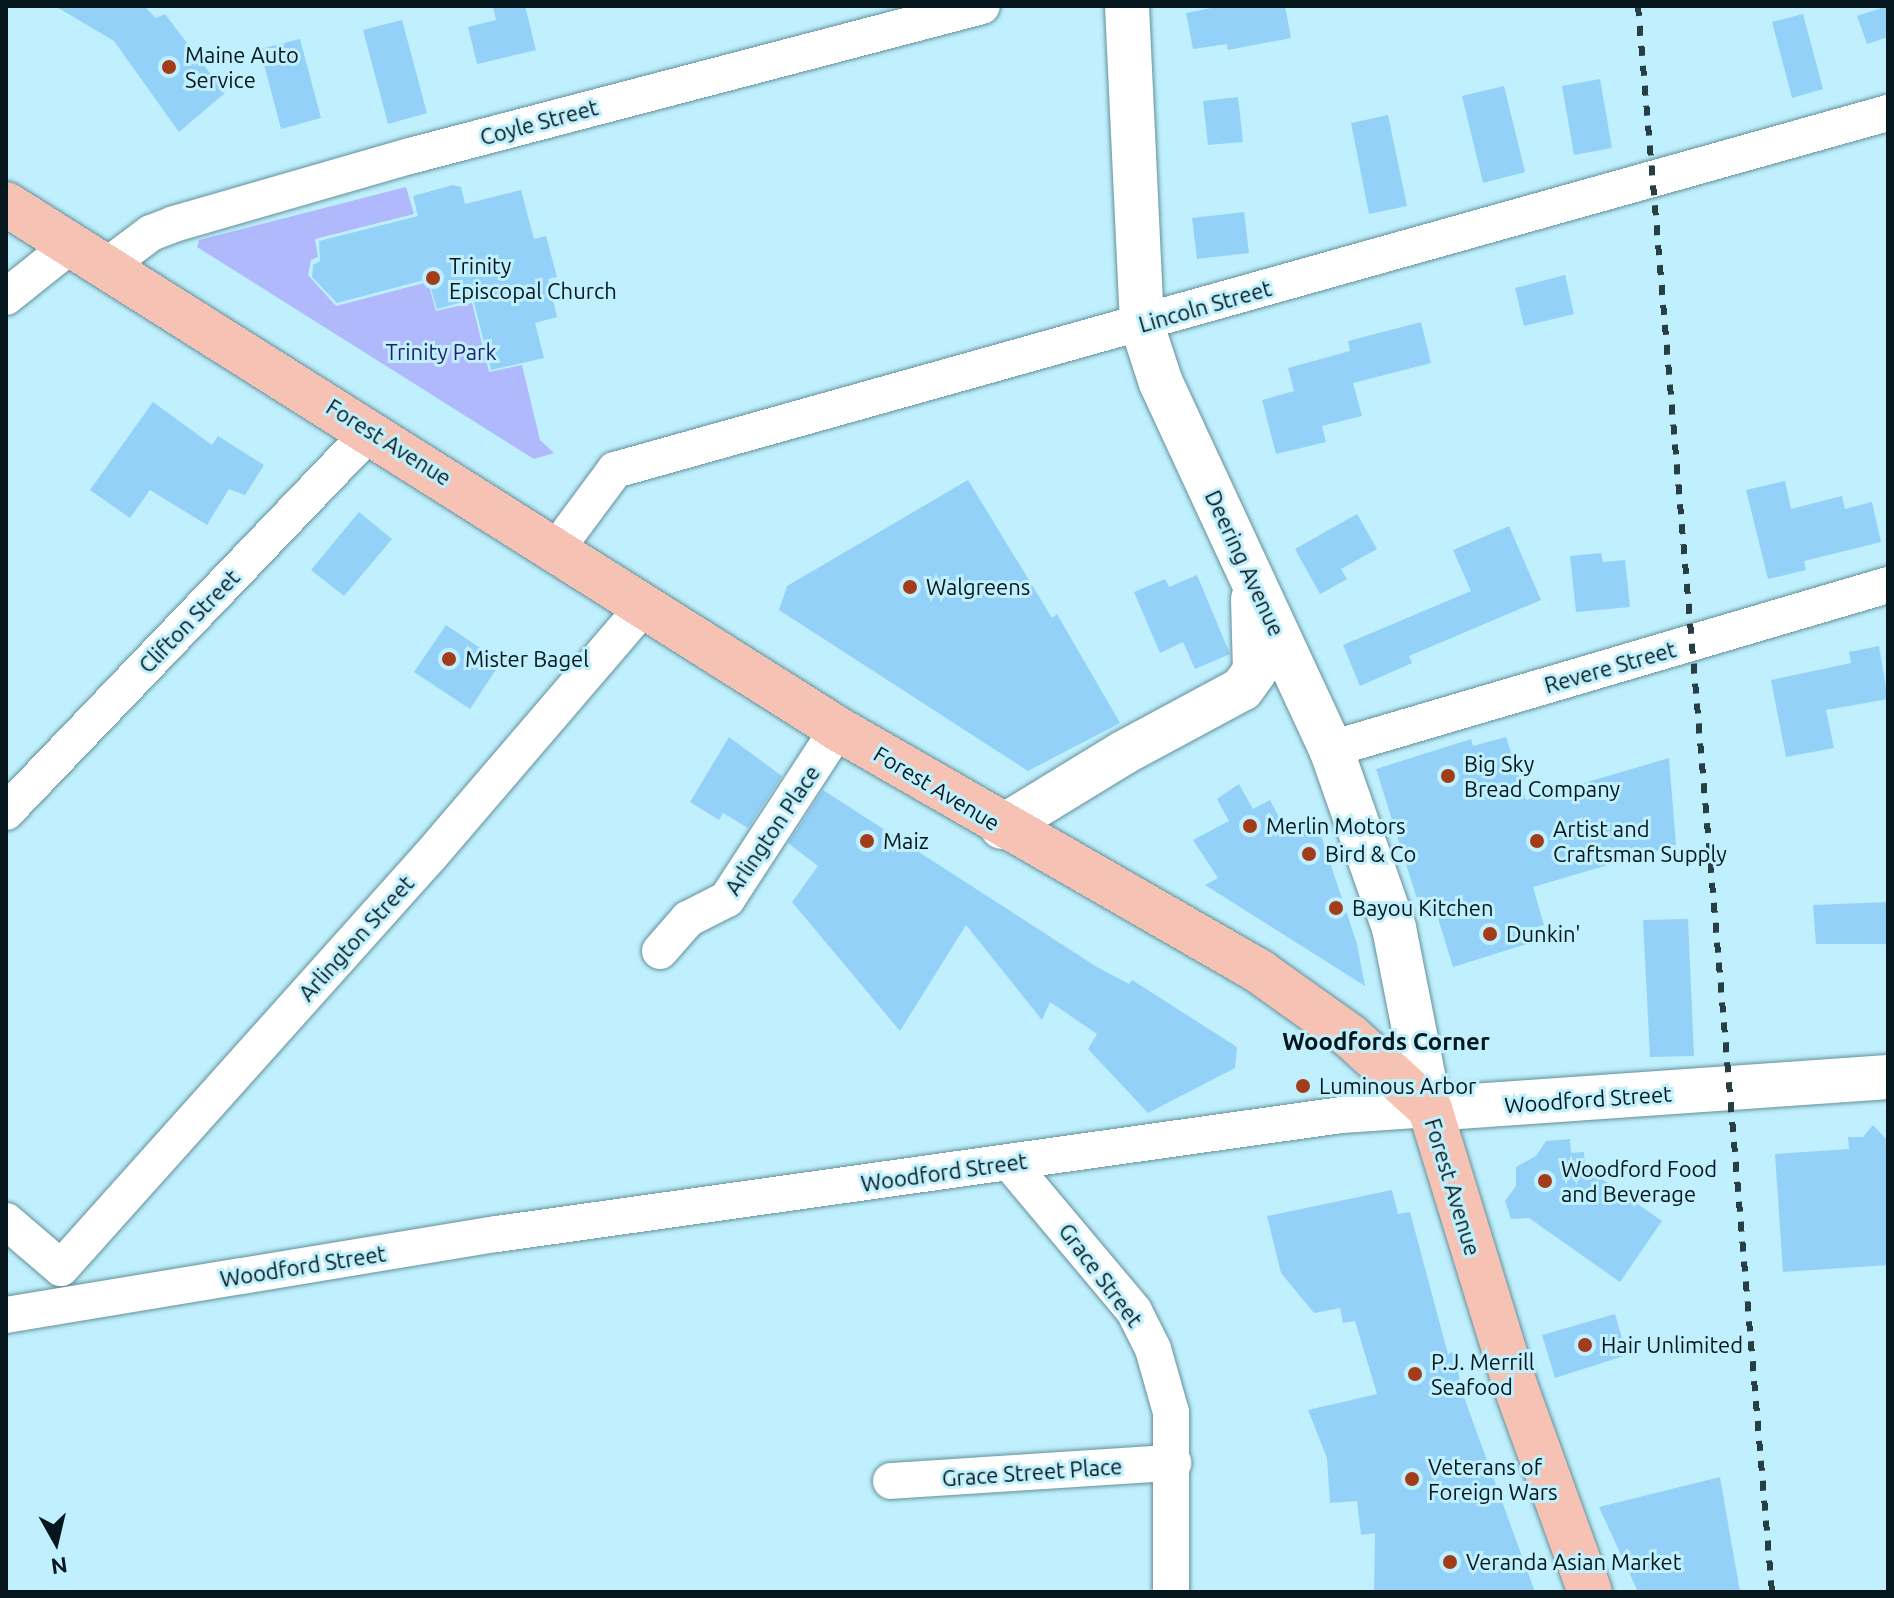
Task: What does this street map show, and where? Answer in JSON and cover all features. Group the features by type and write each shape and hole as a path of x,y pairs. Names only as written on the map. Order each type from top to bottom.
{"highway":[{"name":"Forest Avenue","path":"6,204 646,604 838,729 1002,827 1260,972 1350,1036 1430,1109 1515,1385 1590,1592"}],"main road":[{"name":"Deering Avenue","path":"1127,6 1142,325 1161,383 1324,731 1394,928 1430,1109"},
{"path":"1002,827 1123,753 1242,689 1255,671 1258,638 1250,577"},
{"path":"1242,689 1261,690 1324,731"},
{"name":"Woodford Street","path":"1430,1109 1888,1077"}],"street":[{"name":"Coyle Street","path":"6,297 89,256 174,224 410,156 982,6"},
{"name":"Lincoln Street","path":"557,548 615,470 1142,325 1888,113"},
{"name":"Clifton Street","path":"6,812 371,431"},
{"name":"Revere Street","path":"1324,731 1888,585"},
{"name":"Arlington Street","path":"61,1268 430,856 646,604"},
{"name":"Arlington Place","path":"660,951 688,919 727,899 838,729"},
{"name":"Woodford Street","path":"6,1315 497,1234 1331,1117 1430,1109"},
{"name":"Grace Street","path":"1010,1163 1134,1311 1153,1349 1171,1412 1171,1592"},
{"path":"6,1221 61,1268 70,1306"},
{"name":"Grace Street Place","path":"891,1481 1173,1463"}],"green space":[{"name":"Trinity Park","path":"406,187 414,214 315,239 318,257 311,260 308,275 336,306 428,282 436,311 472,303 489,372 522,365 540,440 554,453 534,459 197,247 199,240"}],"building":[{"name":"Maine Auto Service","path":"55,6 144,6 156,18 165,14 225,93 179,132 114,41"},
{"path":"493,6 525,6 536,50 477,64 468,27 496,20"},
{"path":"1221,6 1285,6 1291,38 1228,50 1227,44 1193,49 1186,13"},
{"path":"1888,6 1888,37 1867,44 1857,16"},
{"path":"1803,14 1823,89 1792,98 1772,22"},
{"path":"402,20 427,113 388,124 363,30"},
{"path":"300,39 321,118 281,129 260,49"},
{"path":"1600,79 1612,148 1574,155 1562,86"},
{"path":"1504,86 1525,172 1483,183 1462,96"},
{"path":"1238,97 1243,142 1208,145 1203,101"},
{"path":"1388,115 1407,206 1369,214 1351,123"},
{"name":"Trinity Episcopal Church","path":"453,185 461,187 465,204 521,190 534,239 546,236 557,277 548,279 557,317 535,323 544,358 491,370 473,299 437,309 428,279 337,303 312,277 313,265 320,261 319,241 418,216 413,196"},
{"path":"1244,212 1249,253 1197,259 1192,218"},
{"path":"1565,275 1574,314 1524,326 1515,288"},
{"path":"1421,322 1431,363 1353,383 1362,416 1322,426 1326,442 1276,454 1262,400 1294,391 1288,368 1350,351 1348,341"},
{"path":"153,402 212,445 218,436 264,465 245,495 229,489 207,525 150,490 130,518 90,490"},
{"path":"968,480 1052,618 1057,614 1120,723 1028,771 779,610 787,586"},
{"path":"1785,481 1791,509 1842,496 1845,509 1872,502 1881,542 1804,561 1806,570 1768,579 1746,490"},
{"path":"359,512 392,539 344,596 311,570"},
{"path":"1357,514 1377,549 1341,569 1347,579 1320,594 1295,549"},
{"path":"1509,526 1541,600 1409,656 1412,663 1360,686 1343,645 1471,591 1453,550"},
{"path":"1601,553 1603,562 1625,560 1630,607 1576,612 1570,556"},
{"path":"1197,575 1230,654 1195,669 1183,642 1160,653 1134,592 1165,579 1169,587"},
{"path":"446,625 501,662 470,709 414,672"},
{"path":"1879,646 1888,699 1826,710 1834,748 1786,757 1771,680 1851,663 1849,652"},
{"path":"729,737 782,776 748,828 723,813 719,820 690,802"},
{"name":"Artist and Craftsman Supply","path":"1506,737 1526,800 1669,758 1676,845 1533,887 1544,925 1536,927 1540,940 1453,967 1437,915 1423,918 1376,769 1471,739 1473,746"},
{"path":"1239,784 1253,809 1270,800 1289,836 1316,820 1357,944 1365,986 1205,885 1218,878 1193,840 1229,821 1217,799"},
{"path":"823,790 1097,967 1129,984 1132,980 1237,1047 1235,1068 1148,1113 1088,1049 1097,1034 1050,1002 1042,1020 966,925 900,1031 792,902 818,866 788,843"},
{"path":"1888,902 1888,944 1816,944 1813,905"},
{"path":"1688,919 1694,1056 1650,1057 1643,920"},
{"path":"1873,1125 1888,1141 1888,1265 1783,1272 1775,1154 1849,1149 1848,1137 1863,1137"},
{"path":"1570,1139 1571,1153 1584,1152 1585,1167 1662,1221 1620,1282 1529,1218 1511,1219 1505,1201 1516,1186 1516,1167 1536,1156 1546,1141"},
{"path":"1392,1190 1398,1214 1410,1212 1448,1354 1455,1351 1461,1389 1535,1592 1374,1592 1375,1533 1361,1535 1357,1501 1330,1503 1327,1458 1308,1410 1377,1394 1355,1321 1343,1323 1340,1308 1314,1313 1281,1273 1267,1216"},
{"name":"Hair Unlimited","path":"1615,1314 1627,1355 1555,1378 1542,1335"},
{"path":"1720,1477 1740,1592 1638,1592 1599,1507"}],"railway":[{"path":"1638,6 1772,1592"}],"place":[{"name":"Maine Auto Service","path":"169,67"},
{"name":"Trinity Episcopal Church","path":"433,278"},
{"name":"Walgreens","path":"910,587"},
{"name":"Mister Bagel","path":"449,659"},
{"name":"Big Sky Bread Company","path":"1448,776"},
{"name":"Merlin Motors","path":"1250,826"},
{"name":"Maiz","path":"867,841"},
{"name":"Artist and Craftsman Supply","path":"1537,841"},
{"name":"Bird & Co","path":"1309,854"},
{"name":"Bayou Kitchen","path":"1336,908"},
{"name":"Dunkin'","path":"1490,934"},
{"name":"Luminous Arbor","path":"1303,1086"},
{"name":"Woodford Food and Beverage","path":"1545,1181"},
{"name":"Hair Unlimited","path":"1585,1345"},
{"name":"P.J. Merrill Seafood","path":"1415,1374"},
{"name":"Veterans of Foreign Wars","path":"1412,1479"},
{"name":"Veranda Asian Market","path":"1450,1562"}],"district":[{"name":"Woodfords Corner","path":"1386,1042"}]}
